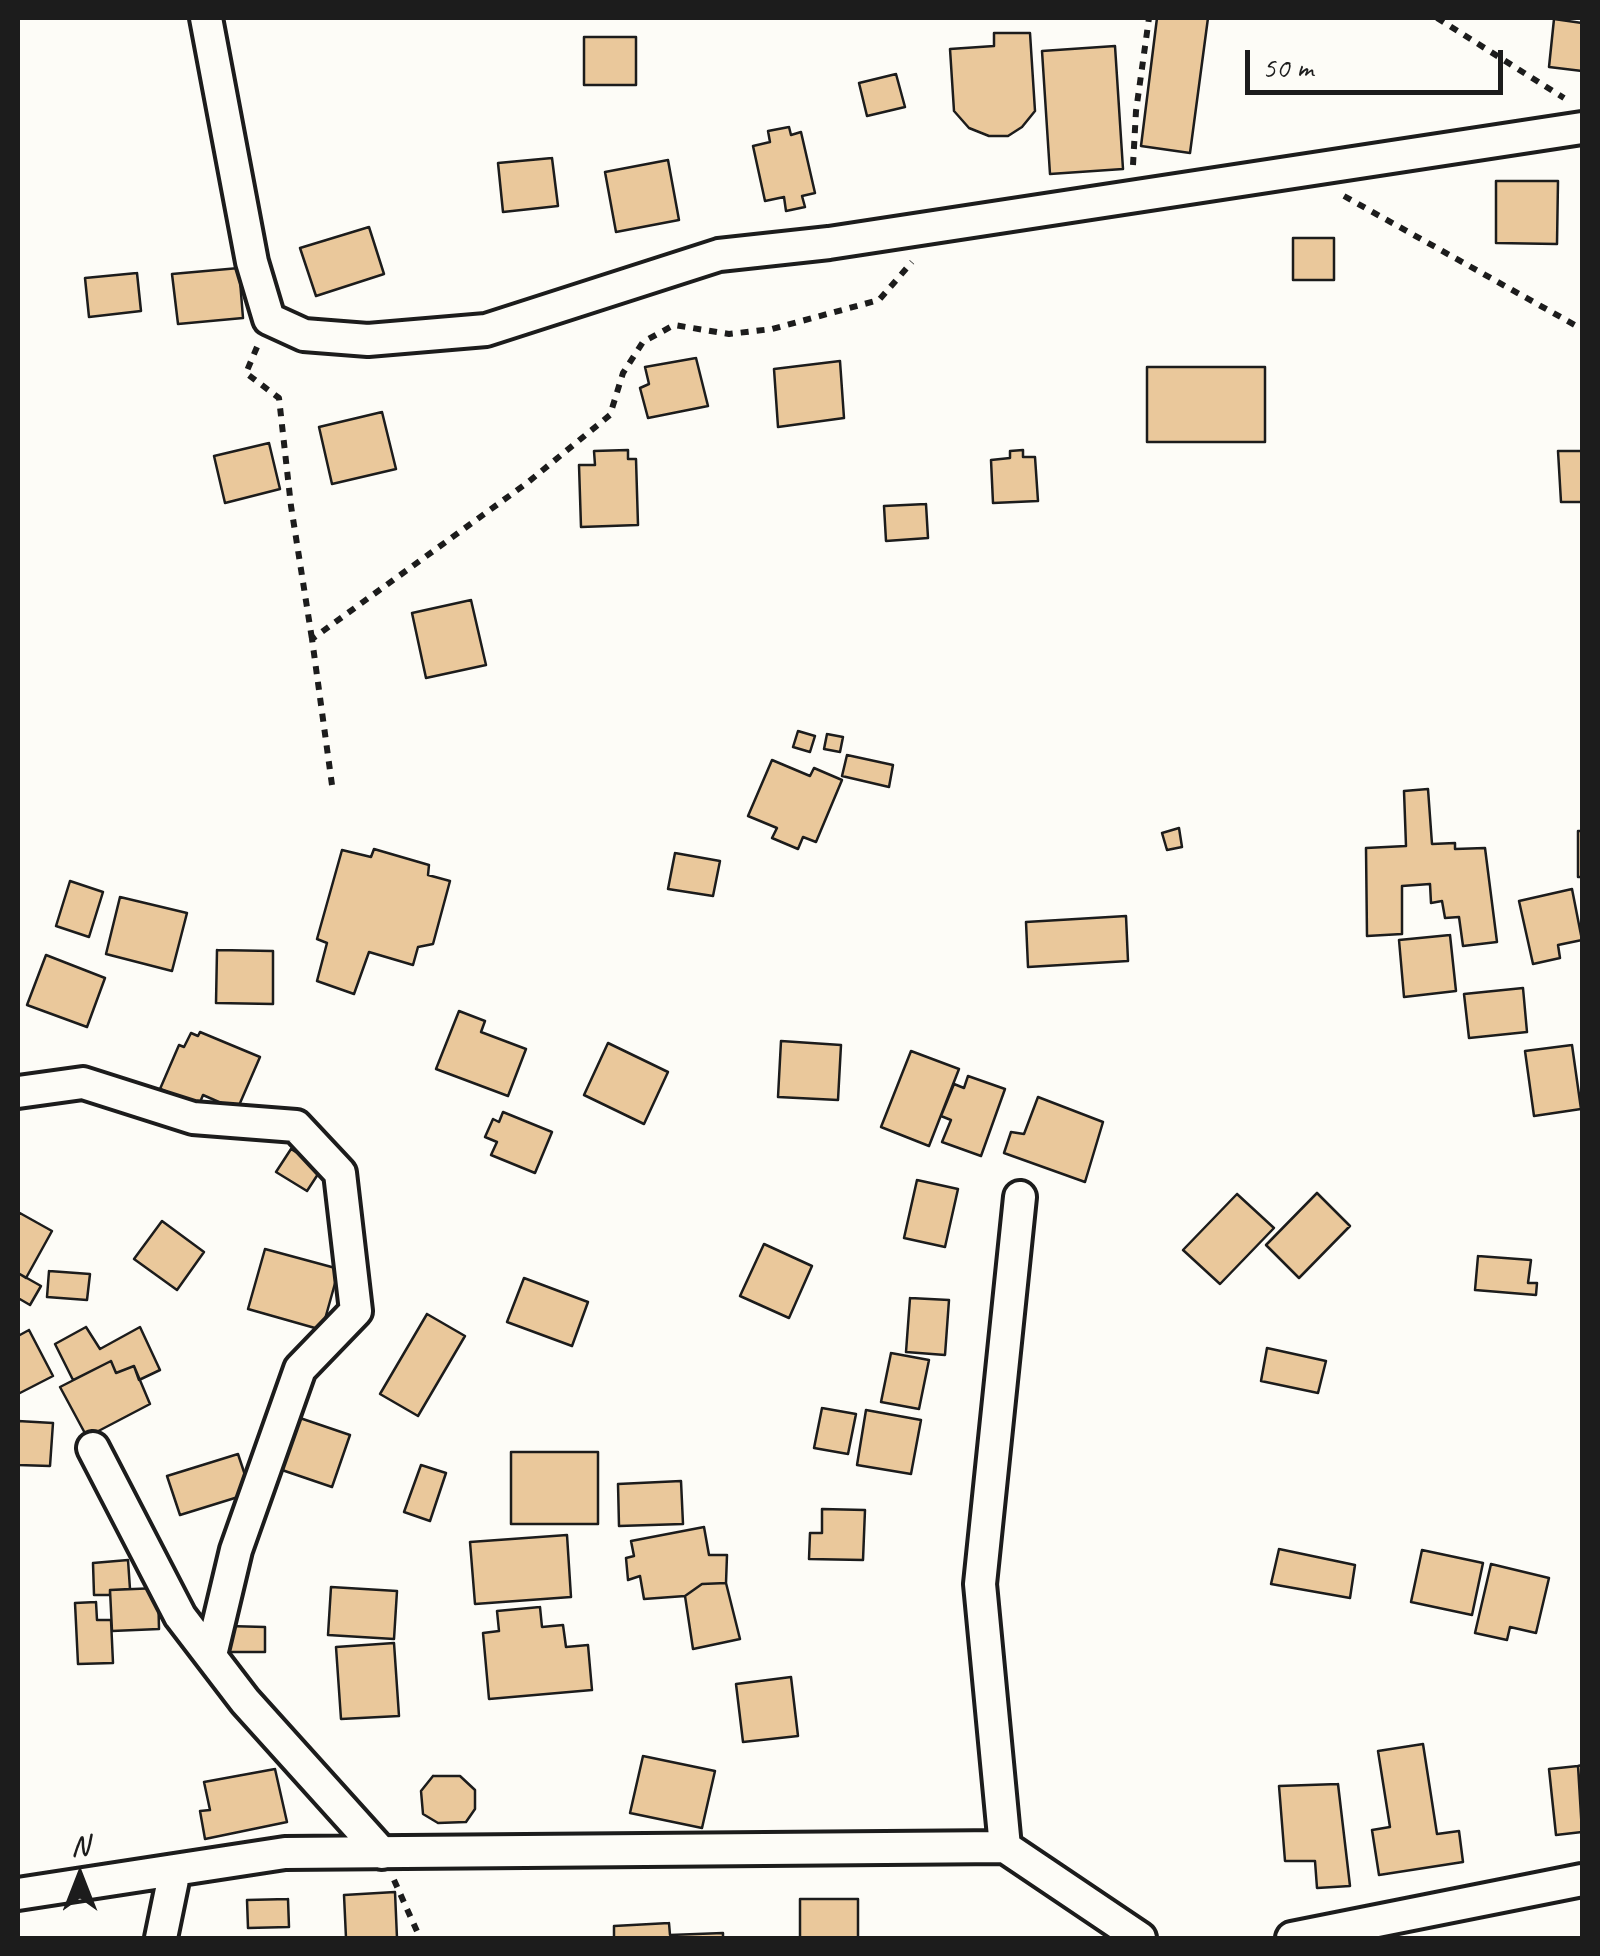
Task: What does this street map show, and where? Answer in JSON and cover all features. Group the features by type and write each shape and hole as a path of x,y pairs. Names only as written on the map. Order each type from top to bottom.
{"street":[{"path":"206,18 252,262 269,319 304,336 368,340 486,330 718,255 829,243 1582,128"},
{"path":"18,1092 83,1083 193,1118 296,1126 340,1173 356,1311 300,1370 236,1550 211,1655"},
{"path":"1005,1847 980,1584 1020,1197"},
{"path":"92,1448 180,1616 246,1701 382,1852"},
{"path":"18,1894 286,1853 1005,1847 1140,1938"},
{"path":"161,1938 175,1870"},
{"path":"1292,1938 1582,1880"}],"path":[{"path":"1133,164 1149,18"},
{"path":"1436,18 1566,99"},
{"path":"1299,170 1582,329"},
{"path":"312,640 527,483 610,415 623,373 643,342 674,324 729,334 772,329 880,300 945,224"},
{"path":"269,319 246,373 279,398 290,506 332,785"},
{"path":"382,1852 420,1938"}],"building":[{"path":"1157,18 1208,18 1190,153 1141,146"},
{"path":"1554,19 1582,23 1582,71 1549,67"},
{"path":"994,33 1030,33 1035,111 1008,136 989,136 969,128 954,111 950,49 994,46"},
{"path":"584,37 636,37 636,85 584,85"},
{"path":"1115,46 1123,169 1050,174 1042,51"},
{"path":"896,74 905,107 867,116 859,83"},
{"path":"789,127 791,135 801,132 815,193 802,196 805,207 786,211 784,197 765,201 753,146 770,142 768,131"},
{"path":"552,158 558,206 503,212 498,163"},
{"path":"668,160 679,220 616,232 605,172"},
{"path":"1496,181 1558,181 1557,244 1496,243"},
{"path":"369,227 384,274 316,296 300,248"},
{"path":"1293,238 1334,238 1334,280 1293,280"},
{"path":"239,268 243,318 178,324 172,274"},
{"path":"137,273 141,311 89,317 85,278"},
{"path":"696,358 708,406 648,418 640,388 649,384 645,367"},
{"path":"840,361 844,418 778,427 774,369"},
{"path":"1147,367 1265,367 1265,442 1147,442"},
{"path":"382,412 396,469 332,484 319,427"},
{"path":"269,443 280,489 225,503 214,456"},
{"path":"628,450 628,459 636,459 638,525 581,527 579,465 595,465 594,451"},
{"path":"1023,450 1023,457 1035,457 1038,501 993,503 991,460 1010,458 1010,451"},
{"path":"1558,451 1582,451 1582,502 1561,502"},
{"path":"926,504 928,538 886,541 884,506"},
{"path":"471,600 486,665 426,678 412,613"},
{"path":"798,731 815,736 810,752 793,747"},
{"path":"827,734 843,737 840,752 824,749"},
{"path":"847,755 893,765 889,787 842,776"},
{"path":"772,760 810,776 814,768 842,780 816,842 803,837 798,849 772,838 777,828 748,816"},
{"path":"1428,789 1432,844 1455,843 1455,849 1485,848 1497,942 1463,946 1459,917 1445,918 1442,901 1431,903 1430,884 1402,886 1402,934 1367,936 1366,848 1406,846 1404,791"},
{"path":"1179,828 1182,847 1167,850 1162,833"},
{"path":"1578,831 1582,831 1582,877 1578,877"},
{"path":"374,849 429,865 428,875 450,881 433,944 418,947 413,965 369,952 354,994 317,981 327,943 317,939 342,850 371,857"},
{"path":"675,853 720,861 713,896 668,889"},
{"path":"70,881 103,892 89,937 56,926"},
{"path":"1572,889 1582,940 1558,945 1560,958 1533,964 1519,901"},
{"path":"120,897 187,913 172,971 106,954"},
{"path":"1126,916 1128,961 1028,967 1026,922"},
{"path":"1450,935 1456,991 1404,997 1399,940"},
{"path":"217,950 273,951 273,1004 216,1003"},
{"path":"46,955 105,978 87,1027 27,1005"},
{"path":"1523,988 1527,1032 1469,1038 1464,994"},
{"path":"459,1011 485,1021 481,1032 526,1049 508,1096 436,1069"},
{"path":"200,1032 260,1057 237,1110 203,1095 199,1105 160,1089 179,1045 184,1047 191,1033 198,1036"},
{"path":"781,1041 841,1045 838,1100 778,1097"},
{"path":"608,1043 668,1072 644,1124 584,1095"},
{"path":"1572,1045 1581,1109 1534,1116 1525,1051"},
{"path":"911,1051 959,1069 929,1146 881,1127"},
{"path":"968,1076 1005,1089 981,1156 942,1142 951,1120 941,1116 954,1084 964,1088"},
{"path":"1038,1097 1103,1122 1085,1182 1004,1153 1011,1132 1024,1134"},
{"path":"503,1112 552,1132 535,1173 491,1155 497,1142 485,1137 493,1119 499,1122"},
{"path":"291,1149 322,1168 307,1191 276,1172"},
{"path":"917,1180 958,1189 945,1247 904,1238"},
{"path":"1317,1193 1350,1226 1299,1278 1266,1245"},
{"path":"1237,1194 1274,1228 1220,1284 1183,1250"},
{"path":"18,1212 52,1231 26,1278 18,1273"},
{"path":"162,1221 204,1252 177,1290 134,1259"},
{"path":"764,1244 812,1266 789,1318 740,1296"},
{"path":"265,1249 339,1269 322,1330 248,1309"},
{"path":"1478,1256 1531,1260 1528,1283 1537,1283 1536,1295 1475,1290"},
{"path":"49,1271 90,1274 87,1300 47,1297"},
{"path":"18,1273 41,1286 30,1305 18,1298"},
{"path":"524,1278 588,1302 572,1346 507,1322"},
{"path":"910,1298 949,1300 945,1355 906,1352"},
{"path":"427,1314 465,1336 418,1416 380,1394"},
{"path":"86,1327 100,1349 140,1327 160,1370 139,1380 134,1366 116,1373 111,1361 73,1380 55,1344"},
{"path":"29,1330 53,1376 18,1394 18,1336"},
{"path":"1267,1348 1326,1361 1318,1393 1261,1381"},
{"path":"891,1353 929,1360 919,1409 881,1402"},
{"path":"111,1361 116,1373 134,1366 150,1404 87,1437 60,1387"},
{"path":"822,1408 856,1414 848,1454 814,1448"},
{"path":"866,1410 921,1420 911,1474 857,1465"},
{"path":"297,1417 350,1435 332,1487 279,1469"},
{"path":"18,1421 53,1423 50,1466 18,1465"},
{"path":"511,1452 598,1452 598,1524 511,1524"},
{"path":"238,1454 251,1493 180,1515 167,1476"},
{"path":"421,1465 446,1473 430,1521 404,1512"},
{"path":"681,1481 683,1524 619,1526 618,1484"},
{"path":"822,1509 865,1510 863,1560 809,1559 810,1533 822,1533"},
{"path":"704,1527 709,1555 727,1555 726,1583 702,1584 685,1596 644,1599 640,1576 628,1580 626,1558 634,1556 631,1541"},
{"path":"567,1535 571,1597 475,1604 470,1542"},
{"path":"1279,1549 1355,1565 1350,1598 1271,1584"},
{"path":"1422,1550 1483,1563 1472,1615 1411,1602"},
{"path":"128,1560 130,1589 94,1595 93,1563"},
{"path":"1491,1564 1549,1578 1536,1633 1510,1627 1507,1640 1475,1633"},
{"path":"726,1583 740,1639 693,1649 685,1596 702,1584"},
{"path":"331,1587 397,1591 394,1639 328,1635"},
{"path":"158,1588 159,1629 112,1631 110,1590"},
{"path":"96,1602 97,1620 111,1620 113,1663 78,1664 75,1603"},
{"path":"540,1607 542,1627 563,1625 566,1647 588,1645 592,1690 489,1699 483,1633 499,1631 497,1611"},
{"path":"228,1626 265,1627 265,1652 228,1652"},
{"path":"394,1643 399,1716 341,1719 336,1647"},
{"path":"791,1677 798,1736 743,1742 736,1684"},
{"path":"1423,1744 1437,1834 1459,1831 1463,1862 1379,1875 1372,1830 1390,1827 1378,1751"},
{"path":"643,1756 715,1771 702,1828 630,1813"},
{"path":"1582,1765 1582,1814 1578,1766"},
{"path":"1578,1766 1582,1832 1556,1835 1549,1769"},
{"path":"275,1769 287,1822 205,1839 200,1811 210,1810 204,1782"},
{"path":"433,1776 460,1776 475,1790 475,1809 466,1822 438,1823 423,1814 421,1791"},
{"path":"1338,1784 1350,1886 1317,1888 1315,1861 1285,1861 1279,1786"},
{"path":"395,1892 397,1938 346,1938 344,1895"},
{"path":"288,1899 289,1927 248,1928 247,1900"},
{"path":"800,1899 858,1899 858,1938 800,1938"},
{"path":"669,1923 670,1935 723,1933 723,1938 614,1938 614,1926"}]}
